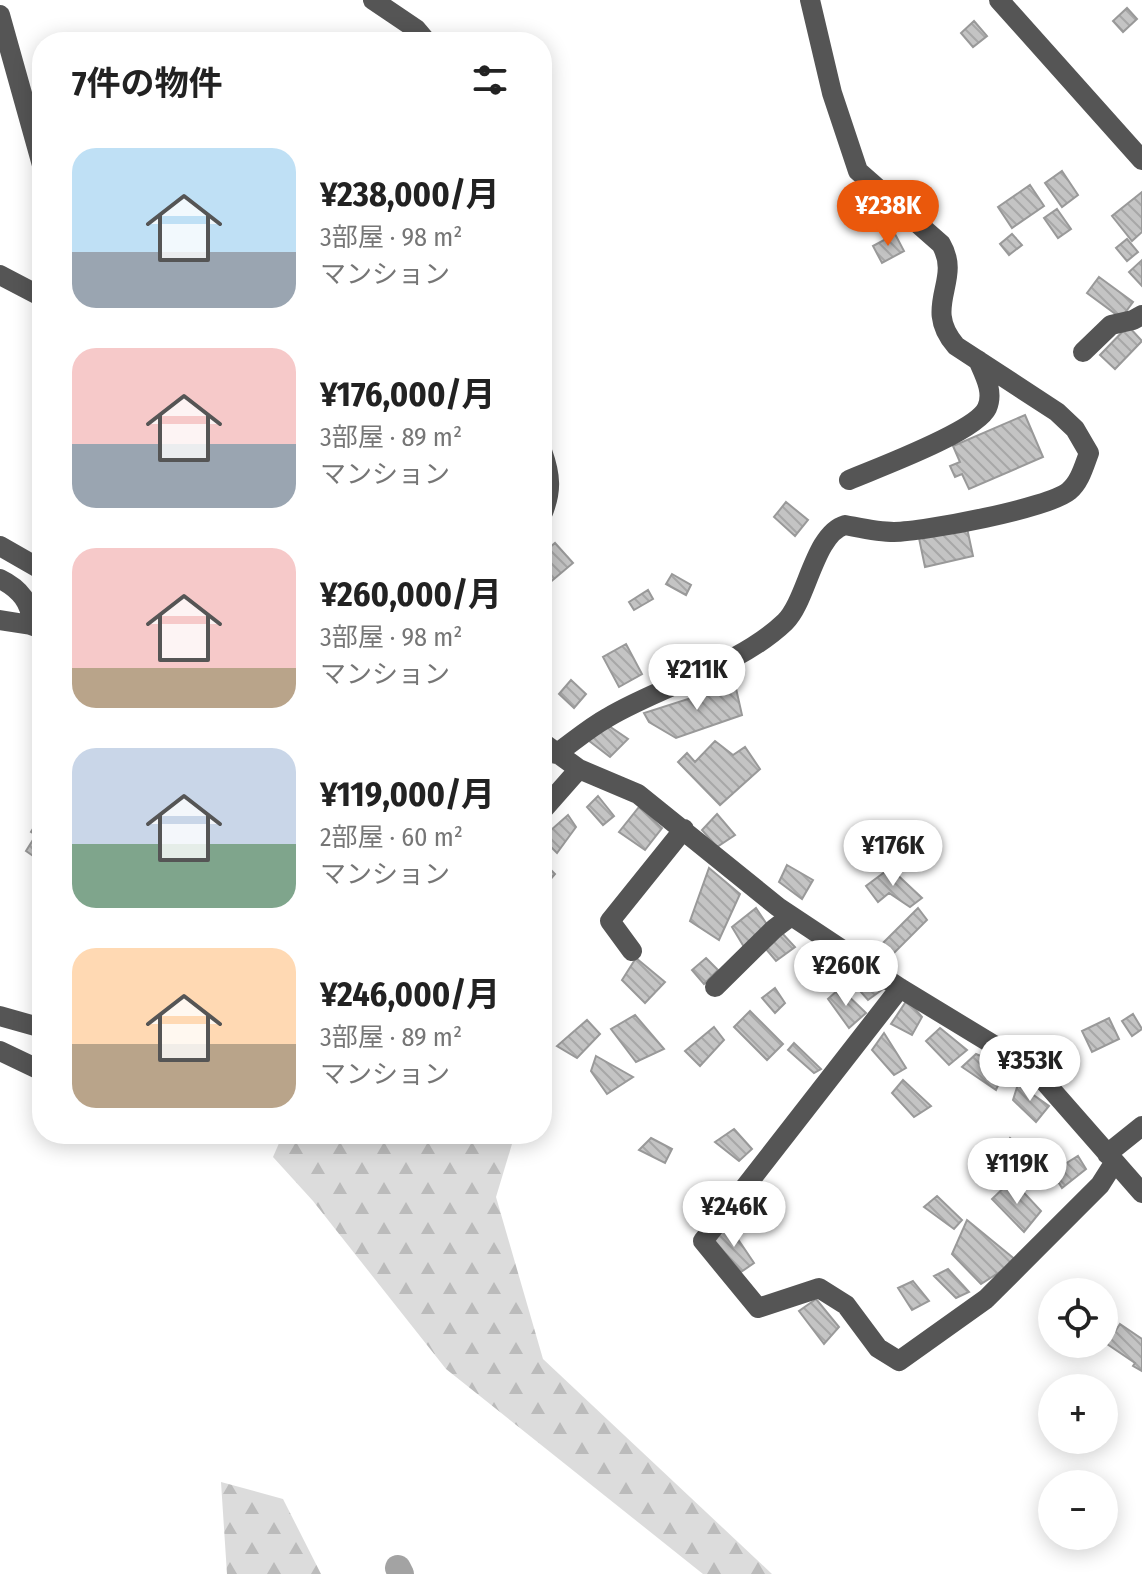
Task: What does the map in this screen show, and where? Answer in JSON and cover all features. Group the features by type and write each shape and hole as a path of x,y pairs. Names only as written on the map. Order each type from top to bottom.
{"street":[{"path":"373,0 419,32"},
{"path":"552,746 770,635 788,619 822,548 838,527 845,525 894,532 949,525 1047,502 1069,491 1081,476 1089,453 1075,429 1057,412 956,346 942,326 941,308 948,260 941,244 867,180 852,159 823,59 810,0"},
{"path":"999,0 1142,160"},
{"path":"0,15 32,129"},
{"path":"0,275 32,292"},
{"path":"1083,352 1111,325 1142,315"},
{"path":"849,480 962,431 979,418 987,408 989,391 978,360"},
{"path":"0,546 32,564"},
{"path":"0,579 14,585 32,612"},
{"path":"0,620 32,626"},
{"path":"552,750 579,769 638,794 791,916 900,988 1015,1058 1043,1080 1142,1193"},
{"path":"552,800 579,769"},
{"path":"632,951 610,921 684,829"},
{"path":"715,987 791,916"},
{"path":"900,988 703,1241 758,1308 819,1288 846,1305 878,1348 899,1361 986,1299 1100,1185 1111,1159 1142,1126"},
{"path":"0,1016 32,1025"},
{"path":"0,1051 32,1066"}],"green space":[{"path":"279,1144 512,1144 496,1197 543,1359 772,1574 703,1574 446,1369 313,1201 273,1157"},
{"path":"221,1482 283,1499 321,1574 227,1574"}],"building":[{"path":"1127,8 1137,19 1123,32 1113,21"},
{"path":"974,21 987,36 973,47 961,33"},
{"path":"1062,171 1078,195 1062,207 1045,183"},
{"path":"1030,185 1044,206 1012,228 998,207"},
{"path":"1142,192 1142,232 1132,241 1112,216"},
{"path":"1057,209 1071,229 1058,238 1044,218"},
{"path":"895,234 904,251 882,263 873,246"},
{"path":"1012,234 1022,245 1009,255 1000,244"},
{"path":"1127,239 1138,252 1127,261 1116,248"},
{"path":"1142,260 1142,286 1129,272"},
{"path":"1099,277 1133,302 1121,318 1087,293"},
{"path":"1128,326 1142,341 1115,369 1100,355"},
{"path":"1025,415 1043,457 969,489 962,474 955,477 950,466 960,462 953,446"},
{"path":"786,502 808,520 795,536 774,517"},
{"path":"967,528 973,556 925,567 919,538"},
{"path":"555,543 573,563 552,581 552,546"},
{"path":"672,574 691,585 686,595 666,584"},
{"path":"648,590 653,599 634,610 629,602"},
{"path":"626,644 642,674 619,687 603,657"},
{"path":"571,680 586,694 574,708 559,694"},
{"path":"735,684 742,715 676,738 649,722 644,713"},
{"path":"609,726 628,739 610,757 588,740"},
{"path":"715,741 733,755 745,747 760,769 720,805 678,762 687,753 695,762"},
{"path":"598,796 614,816 603,825 587,807"},
{"path":"639,807 662,828 645,850 619,832"},
{"path":"717,814 735,835 717,847 702,830"},
{"path":"568,815 576,827 557,853 552,848 552,829"},
{"path":"32,841 32,855 26,851"},
{"path":"787,865 813,880 802,899 779,882"},
{"path":"709,868 740,894 719,940 690,921"},
{"path":"890,868 922,898 910,907 889,893 878,902 866,886"},
{"path":"756,908 768,926 744,947 732,927"},
{"path":"918,908 927,920 893,954 881,945"},
{"path":"781,932 795,947 776,961 766,949"},
{"path":"822,952 844,973 831,987 809,965"},
{"path":"636,958 665,982 645,1003 622,980"},
{"path":"706,958 718,970 704,984 692,970"},
{"path":"861,972 883,989 868,1000 852,982"},
{"path":"775,988 785,1003 775,1013 762,998"},
{"path":"840,988 866,1013 849,1028 828,999"},
{"path":"907,1000 922,1017 912,1035 891,1024"},
{"path":"750,1011 783,1044 767,1060 734,1027"},
{"path":"1133,1014 1142,1029 1132,1036 1122,1021"},
{"path":"635,1015 664,1049 636,1062 611,1029"},
{"path":"1109,1018 1119,1039 1092,1052 1082,1031"},
{"path":"587,1020 600,1034 577,1058 557,1046"},
{"path":"714,1027 724,1040 700,1066 685,1051"},
{"path":"940,1028 967,1050 949,1065 926,1041"},
{"path":"884,1033 906,1068 894,1075 872,1050"},
{"path":"794,1043 821,1069 814,1073 788,1050"},
{"path":"976,1054 1006,1067 996,1090 962,1067"},
{"path":"596,1056 633,1077 607,1094 591,1071"},
{"path":"903,1080 931,1106 914,1117 892,1093"},
{"path":"1018,1084 1049,1106 1036,1122 1013,1100"},
{"path":"734,1129 752,1149 739,1161 715,1142"},
{"path":"651,1138 672,1149 665,1163 639,1150"},
{"path":"1010,1138 1025,1151 1019,1166 1002,1150"},
{"path":"1078,1156 1086,1169 1062,1188 1052,1172"},
{"path":"1012,1180 1041,1211 1024,1232 992,1199"},
{"path":"937,1196 962,1220 954,1229 924,1207"},
{"path":"967,1220 1017,1261 981,1284 952,1254"},
{"path":"729,1226 754,1263 741,1272 713,1239"},
{"path":"948,1269 969,1292 956,1298 934,1276"},
{"path":"913,1281 929,1301 912,1310 898,1288"},
{"path":"816,1299 839,1327 824,1344 799,1311"},
{"path":"1120,1324 1142,1339 1142,1371 1118,1351"}],"waterway":[{"path":"398,1568 401,1574"}]}
